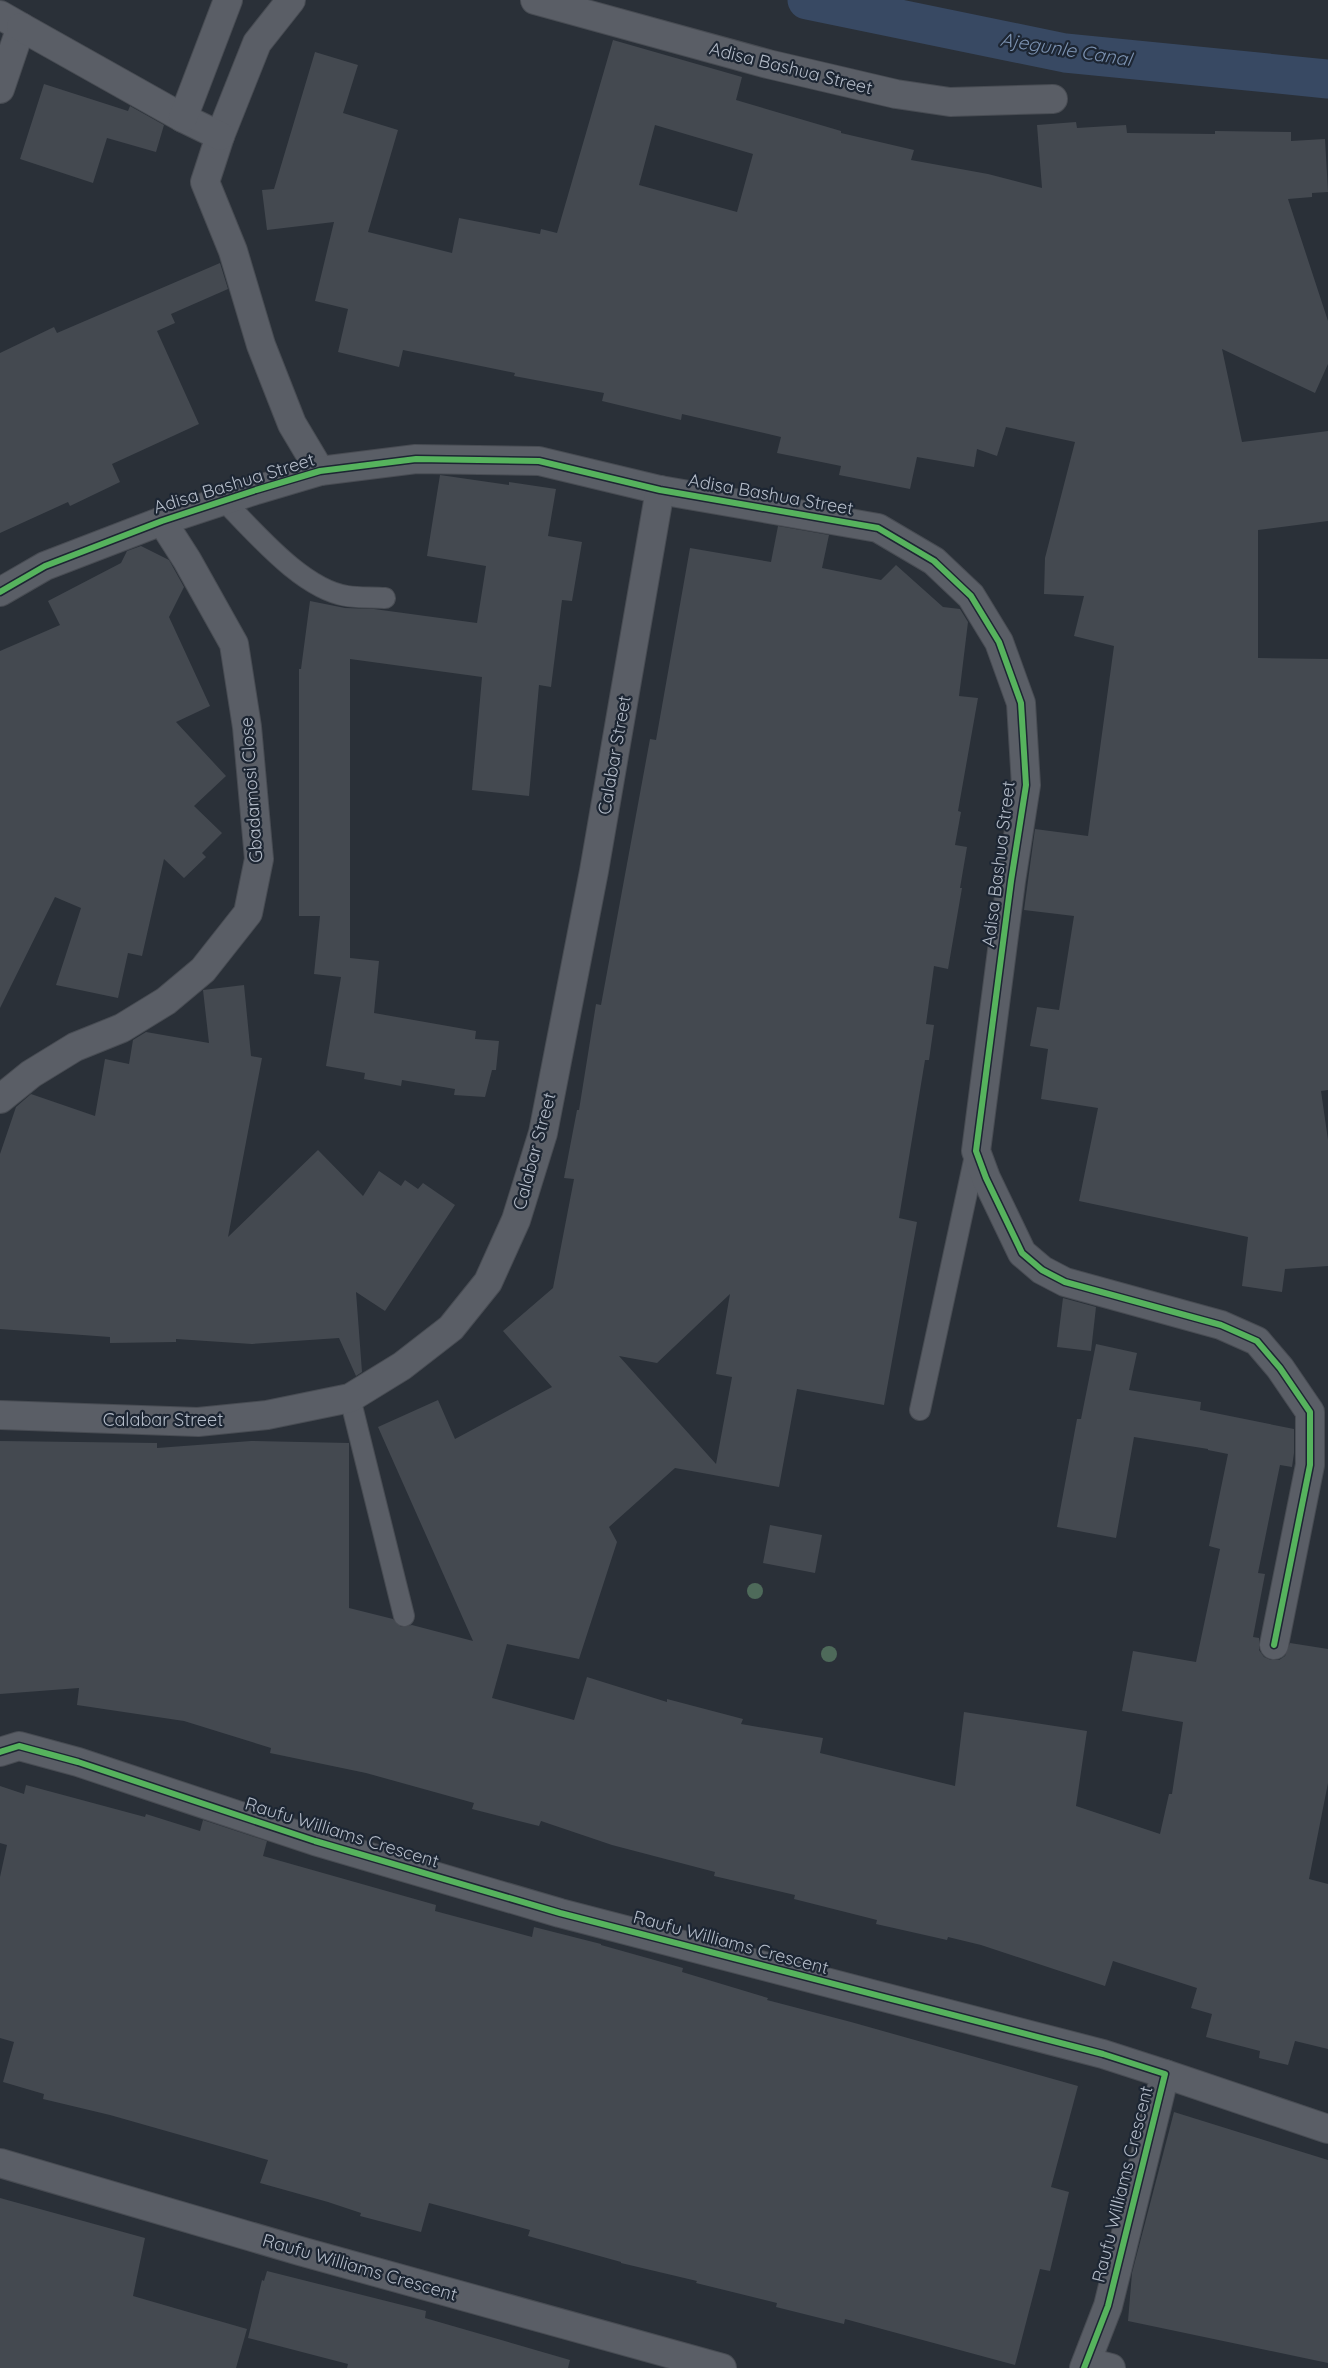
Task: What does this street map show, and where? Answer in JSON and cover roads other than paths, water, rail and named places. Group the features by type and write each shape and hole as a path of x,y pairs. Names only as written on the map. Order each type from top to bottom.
{"street":[{"path":"183,118 228,0"},
{"name":"Adisa Bashua Street","path":"291,0 257,43 220,136 205,182 233,251 261,345 288,415 320,471"},
{"name":"Adisa Bashua Street","path":"535,0 768,64 896,94 950,102 1053,99"},
{"path":"0,89 10,21 183,118 220,136"},
{"name":"Adisa Bashua Street","path":"0,592 45,566 162,521 224,501 320,471 416,459 539,461 660,490 878,528 934,561 971,596 999,642 1021,704 1026,785 1011,881 976,1151"},
{"name":"Calabar Street","path":"0,1415 198,1422 267,1415 350,1398 402,1366 450,1328 488,1282 516,1220 543,1133 594,871 660,490"},
{"name":"Gbadamosi Close","path":"0,1099 31,1074 76,1047 122,1028 166,1001 203,970 248,913 259,860 247,727 234,644 162,521"},
{"path":"976,1151 986,1178 1022,1253 1042,1270 1065,1282 1221,1325 1257,1341 1280,1368 1310,1412 1310,1465 1274,1645"},
{"name":"Raufu Williams Crescent","path":"0,1752 19,1746 78,1762 316,1841 560,1913 1103,2054 1165,2074 1094,2366"},
{"path":"1165,2074 1328,2129"},
{"name":"Raufu Williams Crescent","path":"0,2163 300,2251 722,2368"}],"lane":[{"path":"224,501 282,560 318,585 346,596 385,598"},
{"path":"920,1410 976,1151"},
{"path":"350,1398 404,1616"}],"waterway":[{"name":"Ajegunle Canal","path":"807,0 1065,53 1328,79"}]}
